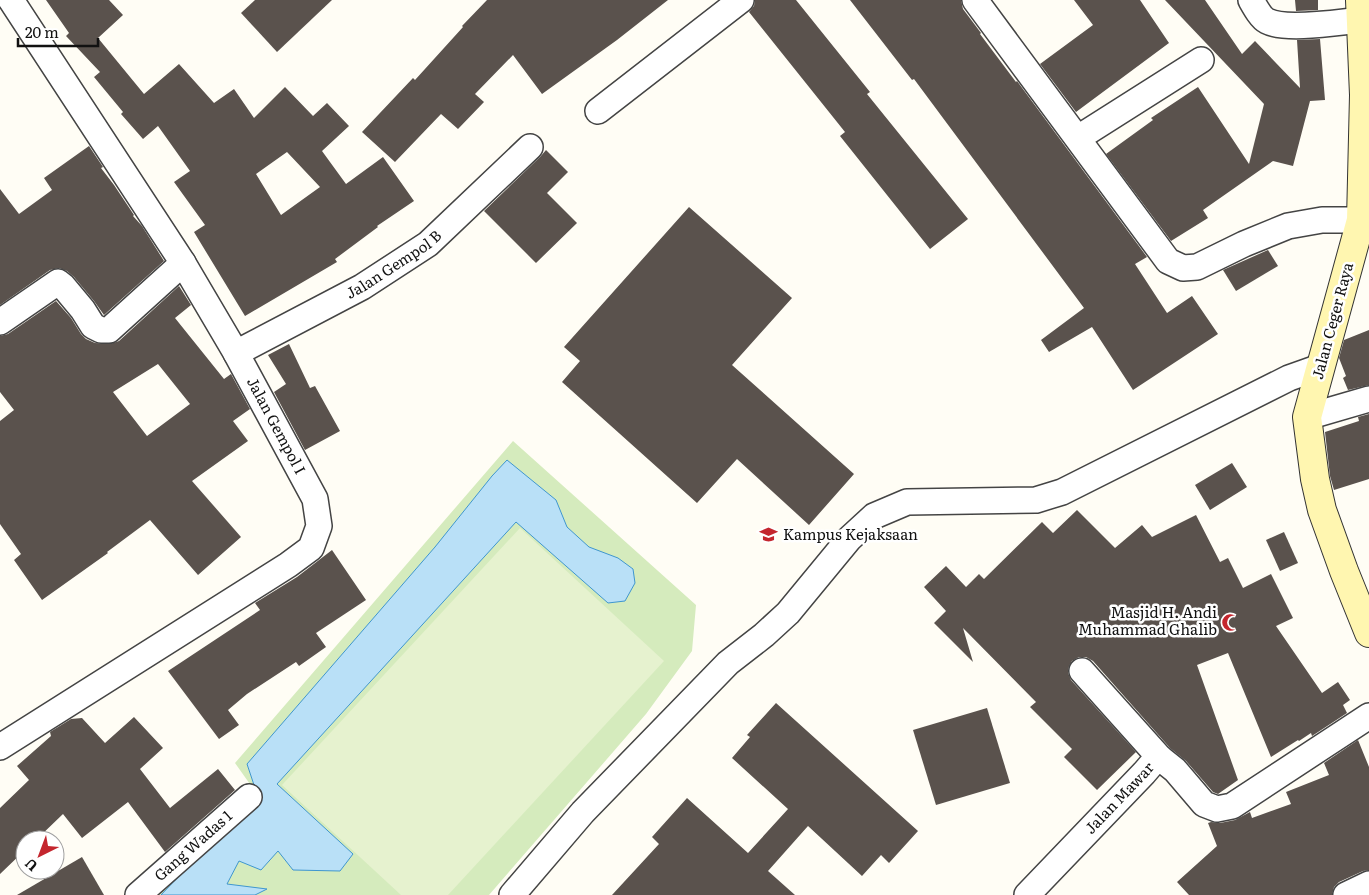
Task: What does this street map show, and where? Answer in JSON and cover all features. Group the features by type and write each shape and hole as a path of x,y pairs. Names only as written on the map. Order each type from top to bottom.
{"main road":[{"name":"Jalan Ceger Raya","path":"1360,10 1367,94 1362,220 1307,417 1315,479 1322,510 1369,633"}],"street":[{"name":"Jalan Gempol I","path":"0,746 288,565 311,548 319,526 315,500 236,353 183,263 11,0"},
{"path":"598,111 741,0"},
{"path":"975,0 1168,261 1183,268 1197,268 1244,244 1288,226 1322,220 1362,220"},
{"path":"1251,0 1266,21 1279,25 1310,25 1360,10"},
{"path":"1078,138 1201,60"},
{"name":"Jalan Gempol B","path":"236,353 362,287 428,244 530,147"},
{"path":"0,322 58,282 83,310 94,326 101,330 109,330 183,263"},
{"path":"512,895 583,812 728,663 788,614 849,539 874,516 907,502 1036,500 1062,492 1289,378 1320,367"},
{"path":"1307,417 1369,399"},
{"path":"1082,671 1160,758"},
{"name":"Jalan Mawar","path":"1026,895 1156,759 1160,758 1175,770 1204,804 1217,809 1232,806 1369,716"},
{"name":"Gang Wadas 1","path":"138,895 249,797"},
{"path":"1346,895 1369,884"}],"green space":[{"path":"513,441 696,605 692,651 646,714 489,895 148,895 252,787 235,763"},
{"path":"520,528 664,661 448,895 401,895 282,785"}],"water":[{"path":"507,460 556,500 567,527 589,547 618,558 633,569 635,583 625,601 608,603 516,522 277,784 353,854 340,871 293,870 278,851 261,870 239,861 227,884 267,889 255,895 161,895 257,794 247,764 435,547"}],"building":[{"path":"46,0 109,0 123,15 98,38 144,94 179,64 214,103 234,89 254,118 285,87 313,116 327,103 349,126 322,151 346,184 383,157 414,201 377,226 335,259 337,262 245,316 194,232 205,225 174,182 190,171 158,126 143,139 121,114 123,112 94,77 100,72 66,36 69,33","holes":["287,152 320,187 281,215 256,174"]},
{"path":"255,0 332,0 277,52 241,13"},
{"path":"487,0 668,0 617,40 542,94 513,55 475,94 484,102 458,129 441,114 395,162 362,132 413,78 415,80"},
{"path":"755,0 796,0 870,92 867,94 968,219 930,249 840,136 845,132 749,12 754,6"},
{"path":"850,0 961,0 963,9 980,34 1147,257 1135,264 1167,313 1192,296 1218,334 1133,390 1092,327 1049,352 1041,340 1084,308 914,79 912,80"},
{"path":"1074,0 1140,0 1169,43 1076,112 1040,64 1093,25"},
{"path":"1165,0 1205,0 1242,54 1255,41 1300,88 1297,40 1320,39 1325,100 1310,101 1293,166 1273,161 1203,210 1208,218 1171,241 1106,154 1153,120 1151,118 1198,87 1249,164 1264,104"},
{"path":"1295,0 1318,0 1318,10 1296,11"},
{"path":"89,146 103,167 101,168 164,261 104,315 74,277 67,271 59,268 50,270 0,305 0,189 19,214 52,190 44,178"},
{"path":"546,150 568,172 547,193 577,223 536,263 484,211"},
{"path":"689,207 792,298 732,365 854,474 809,525 737,459 697,503 562,382 580,361 564,347"},
{"path":"1268,250 1278,266 1236,291 1223,270"},
{"path":"179,286 191,305 175,318 224,379 231,374 250,409 233,421 248,441 192,481 241,537 198,575 150,520 108,553 42,600 14,560 21,554 0,524 0,421 14,410 0,392 0,336 8,334 56,301 86,339 95,343 110,344 119,341","holes":["158,364 190,404 147,436 113,392"]},
{"path":"1369,330 1369,385 1348,390 1343,378 1346,376 1339,358 1344,340"},
{"path":"289,344 310,388 315,386 340,431 305,450 274,392 286,384 268,355"},
{"path":"1369,414 1369,479 1334,490 1330,476 1325,432 1359,421 1358,417"},
{"path":"1232,463 1247,487 1210,510 1195,485"},
{"path":"1077,510 1115,548 1142,525 1152,537 1196,515 1220,562 1228,558 1243,588 1271,574 1293,618 1276,626 1322,693 1338,682 1350,700 1343,705 1347,713 1312,736 1311,733 1271,757 1228,653 1197,665 1238,780 1218,794 1213,792 1186,761 1170,748 1093,661 1086,657 1079,657 1072,661 1069,666 1068,673 1071,680 1136,752 1097,790 1064,757 1072,749 1030,707 1036,702 963,628 973,662 934,623 946,611 924,587 946,566 966,587 979,574 984,579 1042,522 1053,533"},
{"path":"1284,532 1298,563 1280,571 1266,540"},
{"path":"332,550 366,600 316,633 326,647 299,666 296,662 247,694 228,710 239,725 219,739 168,671 260,610 255,603 297,577"},
{"path":"776,703 918,831 889,863 881,855 862,876 808,826 768,871 795,895 612,895 659,844 652,837 687,798 748,853 788,809 732,758 750,737 747,735"},
{"path":"987,708 1010,783 936,805 913,730"},
{"path":"134,717 163,748 140,769 170,808 218,769 235,790 165,852 128,802 82,838 63,814 46,830 15,830 15,860 0,874 0,808 29,780 17,766 51,736 50,732 71,719 82,718 105,743"},
{"path":"1358,740 1369,767 1369,870 1339,882 1334,887 1332,895 1189,895 1177,882 1217,846 1208,823 1235,820 1250,812 1252,818 1291,804 1286,792 1329,775 1324,763"},
{"path":"82,857 104,895 17,895 43,880 65,880 65,867"}],"place":[{"name":"Kampus Kejaksaan","path":"769,535"},
{"name":"Masjid H. Andi Muhammad Ghalib","path":"1231,622"}]}
